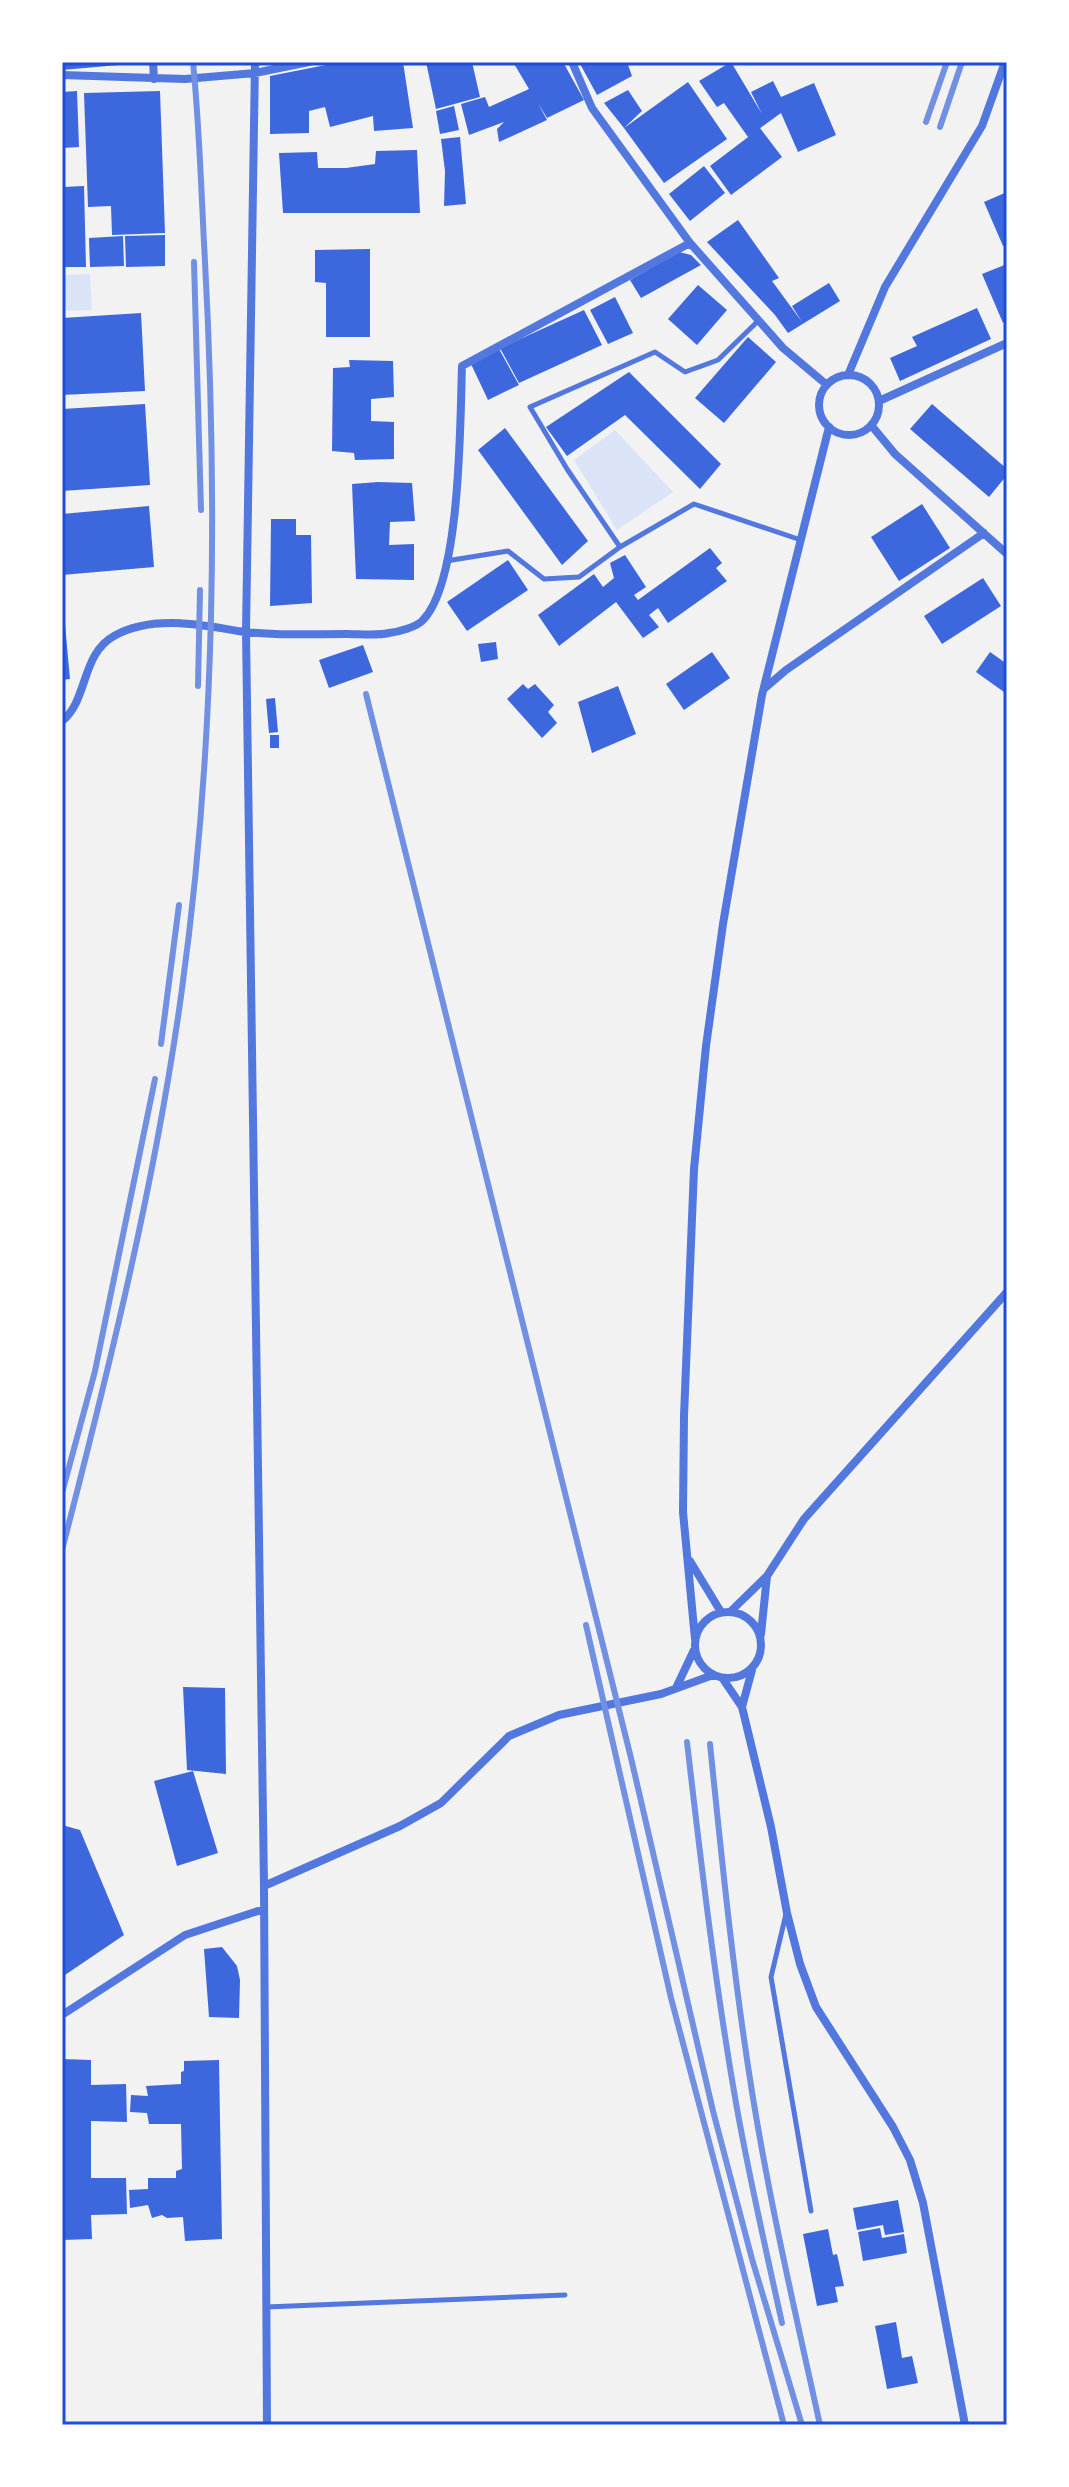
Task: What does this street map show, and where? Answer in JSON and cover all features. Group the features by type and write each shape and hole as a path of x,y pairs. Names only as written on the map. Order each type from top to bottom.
{"street":[{"path":"153,62 154,79"},
{"path":"255,62 246,632 264,1886 267,2425"},
{"path":"62,75 185,79 255,73 309,62"},
{"path":"572,62 592,108 690,243 783,348 827,385"},
{"path":"848,375 885,287 982,126 1005,62"},
{"path":"62,721 71,715 89,662 111,636 146,623 212,626 246,632 389,634 421,623 435,602 457,503 462,366 690,243"},
{"path":"879,401 1007,343"},
{"path":"848,375 865,379 873,387 879,401 877,416 871,425 862,432 852,434 829,427 819,408 827,385 835,378 848,375"},
{"path":"871,425 895,454 1007,554"},
{"path":"753,1668 744,1675 723,1679 713,1675 704,1668 695,1644 683,1512 694,1169 706,1046 723,924 764,689 829,427"},
{"path":"764,689 786,670 984,533"},
{"path":"676,1689 704,1622 726,1612 767,1576 804,1519 1007,1292"},
{"path":"688,1557 726,1612 749,1619 760,1637"},
{"path":"742,1707 762,1648 760,1637 767,1576"},
{"path":"264,1886 400,1826 441,1803 509,1736 559,1715 661,1694 713,1675"},
{"path":"723,1679 742,1707 771,1827 787,1913 800,1964 816,2007 893,2127 910,2160 923,2203 965,2425"},
{"path":"62,2015 185,1935 264,1909"}],"lane":[{"path":"620,547 567,469 530,407 655,352 685,372 718,360 758,320"},
{"path":"446,561 508,551 544,579 579,577 620,547 694,504 801,540"},
{"path":"787,1913 771,1977 811,2211"},
{"path":"266,2307 565,2295"}],"shaded area":[{"path":"90,274 92,310 62,311 62,275"},
{"path":"615,430 673,492 617,530 574,460"}],"building":[{"path":"62,62 129,62 130,64 62,70"},
{"path":"341,62 403,62 413,128 374,131 373,116 330,127 325,107 309,111 309,133 270,134 270,76"},
{"path":"426,62 472,62 480,97 436,109"},
{"path":"513,62 563,62 584,100 547,118 538,103 547,120 499,142 497,129 504,122 469,135 461,104 485,97 489,107 529,89"},
{"path":"579,62 627,62 632,76 597,95"},
{"path":"731,62 762,114 751,92 773,81 781,97 814,83 836,135 798,152 781,113 748,137 724,103 717,107 699,81"},
{"path":"688,82 727,139 664,183 624,128"},
{"path":"628,90 642,111 624,128 604,103"},
{"path":"77,91 79,147 62,148 62,92"},
{"path":"160,91 165,233 112,235 111,206 88,207 84,93"},
{"path":"454,106 459,130 440,134 436,111"},
{"path":"760,128 782,157 731,195 710,166"},
{"path":"460,137 466,204 444,206 445,171 441,139"},
{"path":"417,150 420,213 283,213 279,153 317,152 318,168 346,168 375,164 376,151"},
{"path":"704,166 725,193 690,221 669,194"},
{"path":"84,186 86,267 65,267 63,187"},
{"path":"1007,192 1007,244 1003,246 984,202"},
{"path":"738,220 779,278 772,281 802,322 792,306 829,283 840,301 788,333 707,242"},
{"path":"165,235 165,266 126,267 125,236"},
{"path":"123,236 124,266 90,267 89,238"},
{"path":"370,249 370,337 326,337 326,283 315,282 315,250"},
{"path":"679,252 691,255 701,265 641,298 630,280"},
{"path":"1007,264 1007,321 1003,323 982,274"},
{"path":"698,285 727,310 697,345 668,319"},
{"path":"615,297 633,333 608,344 590,310"},
{"path":"977,308 991,339 900,381 890,358 917,346 912,337"},
{"path":"584,310 602,345 519,383 500,348"},
{"path":"141,313 145,391 62,395 62,318"},
{"path":"748,337 776,362 724,423 695,398"},
{"path":"499,349 519,385 488,400 471,364"},
{"path":"349,360 393,361 394,397 371,399 371,421 394,422 394,459 355,460 354,453 332,451 333,368 350,367"},
{"path":"629,372 721,464 700,489 625,415 567,456 546,427"},
{"path":"145,404 150,485 62,491 62,409"},
{"path":"932,404 1007,469 1007,475 989,497 910,429"},
{"path":"505,428 588,541 562,565 478,450"},
{"path":"412,483 415,521 390,522 389,545 414,544 414,580 356,579 352,484"},
{"path":"922,504 950,548 899,581 871,537"},
{"path":"149,506 154,567 62,575 62,514"},
{"path":"271,519 296,519 296,535 311,535 312,603 270,606"},
{"path":"710,548 722,563 716,568 727,581 668,623 658,608 649,615 659,627 643,638 616,602 559,646 538,615 594,574 603,587 614,578 610,563 625,555 646,587 634,595 638,600"},
{"path":"508,560 528,590 467,631 447,602"},
{"path":"983,578 1001,606 942,644 924,616"},
{"path":"62,613 70,679 62,680"},
{"path":"496,642 498,659 481,662 478,644"},
{"path":"363,645 373,672 329,688 319,660"},
{"path":"712,652 730,678 684,710 666,684"},
{"path":"990,652 1007,664 1007,688 1004,692 976,672"},
{"path":"523,684 528,689 535,684 554,705 548,712 557,723 542,738 507,699"},
{"path":"618,686 636,734 592,753 578,702"},
{"path":"275,698 278,732 269,733 266,699"},
{"path":"270,735 279,735 279,748 270,748"},
{"path":"183,1687 225,1688 226,1774 187,1770"},
{"path":"193,1771 218,1853 177,1866 154,1781"},
{"path":"62,1825 80,1830 124,1935 62,1977"},
{"path":"222,1947 237,1966 240,1980 239,2018 209,2017 204,1949"},
{"path":"62,2059 91,2060 91,2085 126,2084 127,2122 91,2121 91,2178 126,2178 127,2214 91,2215 92,2239 62,2240"},
{"path":"219,2060 222,2239 185,2241 183,2217 167,2218 162,2215 152,2218 148,2205 130,2208 129,2190 148,2189 148,2178 176,2178 176,2171 182,2169 181,2124 149,2124 147,2113 130,2112 131,2095 148,2096 146,2086 181,2084 184,2061"},
{"path":"898,2200 904,2232 885,2235 883,2225 857,2230 853,2208"},
{"path":"880,2228 882,2238 904,2234 907,2253 863,2261 858,2232"},
{"path":"828,2229 844,2286 835,2287 838,2302 817,2306 803,2234"},
{"path":"896,2322 902,2358 912,2356 918,2383 887,2389 875,2326"}],"railway":[{"path":"62,1550 114,1341 159,1131 182,989 202,803 211,616 211,430 201,175 193,62"},
{"path":"926,122 947,62"},
{"path":"940,127 962,62"},
{"path":"194,262 201,510"},
{"path":"198,686 200,590"},
{"path":"366,694 631,1758 713,2111 752,2259 802,2425"},
{"path":"161,1044 179,905"},
{"path":"62,1493 95,1371 155,1079"},
{"path":"586,1625 671,1998 784,2425"},
{"path":"687,1742 728,2058 782,2323"},
{"path":"710,1744 734,1966 753,2098 820,2425"}]}
